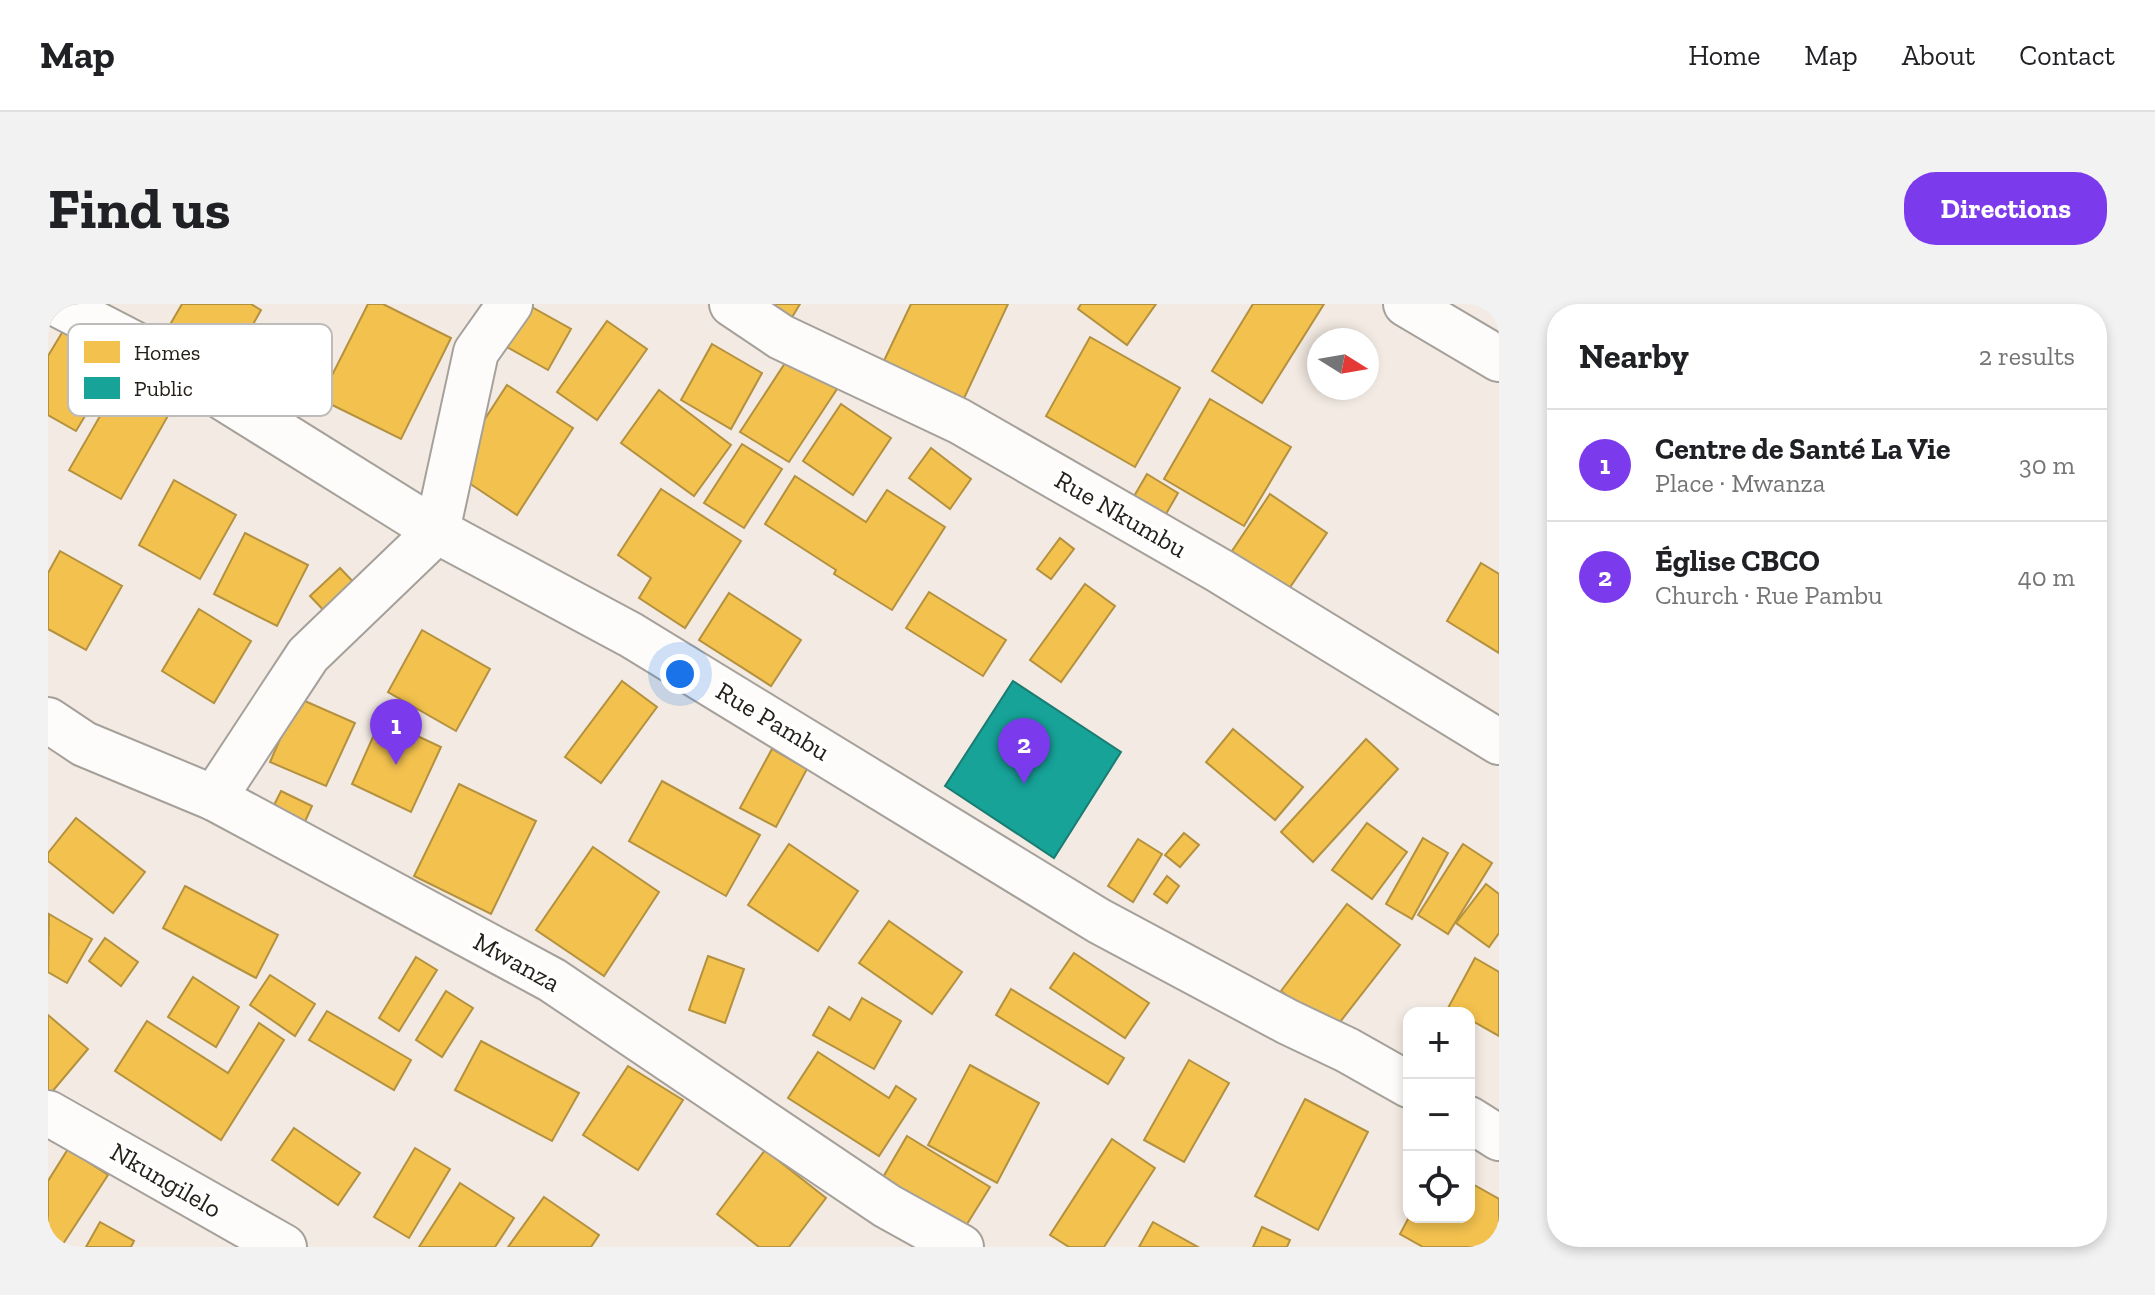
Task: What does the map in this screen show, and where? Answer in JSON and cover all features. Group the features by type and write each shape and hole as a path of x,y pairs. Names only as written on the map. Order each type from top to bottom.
{"street":[{"name":"Rue Pambu","path":"57,304 96,324"},
{"path":"214,798 308,655 437,531 476,352 510,304"},
{"name":"Rue Nkumbu","path":"732,304 781,337 959,421 1220,571 1499,742"},
{"path":"1406,304 1499,359"},
{"name":"Rue Pambu","path":"253,416 437,531 631,635 1099,921 1403,1082"},
{"name":"Mwanza","path":"48,720 84,744 214,798 552,980 887,1206 961,1247"},
{"name":"Nkungilelo","path":"48,1113 284,1247"},
{"path":"1475,1123 1499,1138"}],"building: Homes":[{"path":"182,304 251,304 261,310 253,324 170,324"},
{"path":"368,304 383,304 451,338 401,439 332,405 332,375"},
{"path":"766,304 800,304 791,319"},
{"path":"911,304 1008,304 960,407 880,369"},
{"path":"1081,304 1156,304 1127,345 1078,309"},
{"path":"1253,304 1324,304 1262,403 1212,371"},
{"path":"530,306 571,329 548,370 507,347"},
{"path":"69,321 74,324 68,324 68,416 85,416 76,431 48,415 48,356"},
{"path":"607,321 647,349 597,420 557,392"},
{"path":"1090,337 1180,388 1135,467 1046,416"},
{"path":"712,344 762,373 731,429 681,400"},
{"path":"791,354 839,386 789,462 740,432"},
{"path":"507,385 573,428 517,515 451,471"},
{"path":"659,390 731,445 694,496 621,443"},
{"path":"1210,399 1291,447 1244,526 1164,479"},
{"path":"841,404 891,438 853,495 803,461"},
{"path":"100,416 168,416 121,499 69,470"},
{"path":"742,444 782,469 744,528 704,503"},
{"path":"931,448 971,479 950,509 909,478"},
{"path":"1147,474 1178,493 1158,528 1126,510"},
{"path":"795,476 866,522 887,490 945,527 892,610 834,574 836,570 765,524"},
{"path":"174,480 236,515 200,579 139,545"},
{"path":"661,489 741,541 685,628 639,598 651,578 618,555"},
{"path":"1270,494 1327,533 1282,599 1226,560"},
{"path":"245,533 308,565 277,626 214,594"},
{"path":"1060,538 1074,549 1051,579 1037,569"},
{"path":"60,551 122,586 86,650 48,629 48,573"},
{"path":"1481,563 1499,574 1499,653 1447,621"},
{"path":"340,568 360,589 330,617 310,596"},
{"path":"1085,584 1115,606 1061,682 1030,660"},
{"path":"929,592 1006,640 983,676 906,628"},
{"path":"729,593 801,640 771,686 699,640"},
{"path":"199,609 251,641 214,703 162,671"},
{"path":"422,630 490,669 456,731 388,692"},
{"path":"622,681 657,707 601,783 565,757"},
{"path":"298,698 355,723 326,786 270,762"},
{"path":"381,719 441,747 411,812 352,784"},
{"path":"1233,729 1303,787 1275,820 1206,762"},
{"path":"1366,739 1398,769 1313,862 1281,832"},
{"path":"772,749 807,769 776,827 740,808"},
{"path":"662,781 760,835 726,896 629,841"},
{"path":"459,784 536,821 491,914 414,876"},
{"path":"281,791 312,806 303,826 272,809"},
{"path":"76,818 145,872 113,913 48,861 48,853"},
{"path":"1367,823 1407,852 1372,899 1332,870"},
{"path":"1184,833 1199,845 1180,867 1165,855"},
{"path":"1423,838 1448,853 1412,919 1386,904"},
{"path":"1138,839 1162,854 1133,902 1108,886"},
{"path":"789,844 858,891 818,951 748,905"},
{"path":"1463,844 1492,863 1448,934 1418,915"},
{"path":"593,847 659,892 604,976 536,930"},
{"path":"1167,876 1179,886 1167,903 1154,894"},
{"path":"1486,884 1499,894 1499,933 1489,947 1456,923"},
{"path":"185,886 278,935 256,978 163,928"},
{"path":"1347,904 1400,945 1333,1031 1281,991"},
{"path":"49,914 92,939 67,983 48,972"},
{"path":"889,921 962,972 932,1014 859,963"},
{"path":"105,938 138,962 121,986 89,961"},
{"path":"1074,953 1149,1003 1125,1038 1050,988"},
{"path":"708,956 744,969 725,1023 689,1010"},
{"path":"416,957 437,970 399,1031 379,1018"},
{"path":"1475,958 1499,972 1499,1036 1475,1022 1475,1007 1449,1007"},
{"path":"270,975 315,1004 295,1036 250,1005"},
{"path":"193,977 239,1007 216,1047 168,1017"},
{"path":"1011,989 1124,1058 1108,1084 996,1015"},
{"path":"446,991 473,1008 442,1057 416,1040"},
{"path":"862,998 901,1021 874,1069 813,1035 829,1007 850,1020"},
{"path":"327,1011 411,1060 394,1090 309,1040"},
{"path":"48,1015 88,1049 51,1093 48,1090"},
{"path":"147,1021 228,1073 259,1023 284,1040 221,1140 115,1071"},
{"path":"481,1041 579,1093 552,1141 455,1090"},
{"path":"818,1052 889,1098 896,1086 916,1099 879,1156 788,1098"},
{"path":"1189,1060 1229,1083 1184,1162 1144,1140"},
{"path":"970,1065 1039,1103 997,1183 928,1145"},
{"path":"628,1066 683,1100 638,1170 583,1135"},
{"path":"1305,1099 1368,1132 1318,1230 1255,1196"},
{"path":"294,1128 360,1173 338,1205 272,1160"},
{"path":"907,1136 990,1187 964,1229 882,1179"},
{"path":"1112,1139 1155,1168 1104,1247 1069,1247 1050,1235"},
{"path":"415,1148 450,1169 409,1238 374,1217"},
{"path":"68,1149 108,1175 61,1247 48,1247 48,1181"},
{"path":"765,1150 826,1198 789,1247 759,1247 717,1214"},
{"path":"460,1183 514,1218 495,1247 419,1247"},
{"path":"1475,1185 1499,1199 1499,1228 1488,1247 1423,1247 1400,1234 1406,1223 1475,1223"},
{"path":"544,1197 599,1235 591,1247 508,1247"},
{"path":"100,1222 134,1241 131,1247 86,1247"},
{"path":"1153,1222 1198,1247 1139,1247"},
{"path":"1262,1227 1290,1240 1287,1247 1253,1247"}],"building: Public":[{"path":"1013,681 1121,752 1054,858 945,786"}],"place":[{"name":"Centre de Santé La Vie","path":"396,765"},
{"name":"Église CBCO","path":"1024,784"}]}
